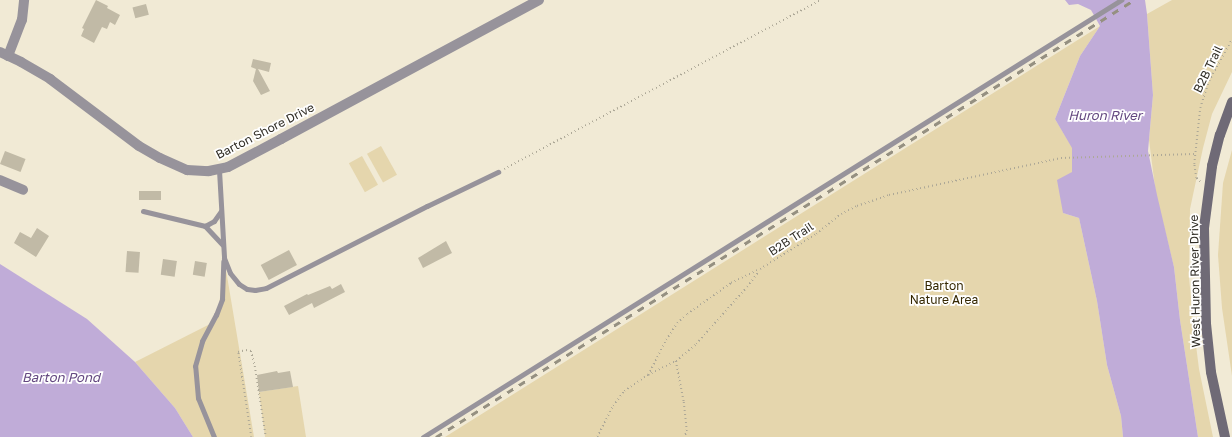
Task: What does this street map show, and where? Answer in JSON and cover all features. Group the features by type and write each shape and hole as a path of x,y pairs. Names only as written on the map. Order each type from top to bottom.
{"street":[{"name":"Barton Shore Drive","path":"24,0 22,20 4,54 50,79 139,146 160,158 187,170 209,171 219,170 281,139 539,0"},
{"name":"West Huron River Drive","path":"1225,437 1211,372 1206,324 1204,228 1212,166 1220,134 1232,102"},
{"path":"0,180 23,190"}],"lane":[{"path":"423,437 1121,0"},
{"path":"214,437 198,398 195,366 200,345 216,315 222,298 224,258 219,170"},
{"path":"224,258 230,273 239,284 250,290 264,289 421,208 498,172"},
{"path":"206,226 214,221 221,210"},
{"path":"143,211 206,226 223,244"}],"path":[{"path":"498,172 820,0"},
{"name":"B2B Trail","path":"1208,194 1196,178 1194,154 1200,108 1209,81 1232,39"},
{"name":"B2B Trail","path":"597,437 613,406 624,391 648,375 677,323 686,314 731,283 760,269 816,234 841,214 857,206 889,195 1061,158 1194,154"},
{"path":"648,375 676,361 696,344 748,287 760,269"},
{"path":"251,437 238,352 246,350 251,351 255,366 266,437"},
{"path":"676,361 684,402 687,430 685,437"}],"green space":[{"path":"1172,0 1232,0 1232,72 1212,114 1190,209 1189,277 1193,321 1199,369 1213,437 1198,437 1180,320 1174,267 1156,195 1149,140 1153,95 1147,14"},
{"name":"Barton Nature Area","path":"1100,26 1080,56 1055,119 1072,147 1072,172 1063,213 1079,218 1097,301 1107,365 1121,416 1123,437 445,437"},
{"path":"381,146 397,175 383,183 367,154"},
{"path":"1232,150 1232,376 1222,308 1218,255 1223,183"},
{"path":"362,156 378,185 365,192 349,163"},
{"path":"224,258 254,437 193,437 175,408 135,362 212,323 219,307"},
{"path":"298,386 306,437 265,437 259,392"}],"water":[{"name":"Huron River","path":"1065,0 1145,0 1153,95 1148,151 1174,267 1180,320 1198,437 1123,437 1121,416 1107,365 1097,301 1079,218 1063,213 1057,180 1072,172 1072,148 1055,119 1080,56 1100,26 1091,10 1078,4 1069,5"},
{"name":"Barton Pond","path":"0,264 87,319 135,362 175,408 193,437 0,437"}],"building":[{"path":"96,0 108,6 107,8 120,15 115,25 110,22 107,29 102,27 94,43 81,36 84,29 82,28"},
{"path":"146,4 149,15 135,18 132,8"},
{"path":"253,59 271,63 269,72 258,69 270,91 261,95 253,81 256,69 251,67"},
{"path":"5,151 26,159 21,172 0,164"},
{"path":"139,191 161,191 161,200 139,200"},
{"path":"37,228 49,236 36,257 14,243 20,232 31,238"},
{"path":"446,241 452,253 423,268 418,258"},
{"path":"289,250 297,265 269,280 261,265"},
{"path":"127,251 140,252 139,273 126,272"},
{"path":"163,259 177,261 175,277 161,275"},
{"path":"195,261 207,263 205,277 193,275"},
{"path":"341,284 345,292 314,308 312,303 289,315 284,306 307,294 308,295 330,286 332,289"},
{"path":"277,371 278,373 290,371 293,387 259,392 257,375"}],"railway":[{"path":"436,437 1134,0"}]}
